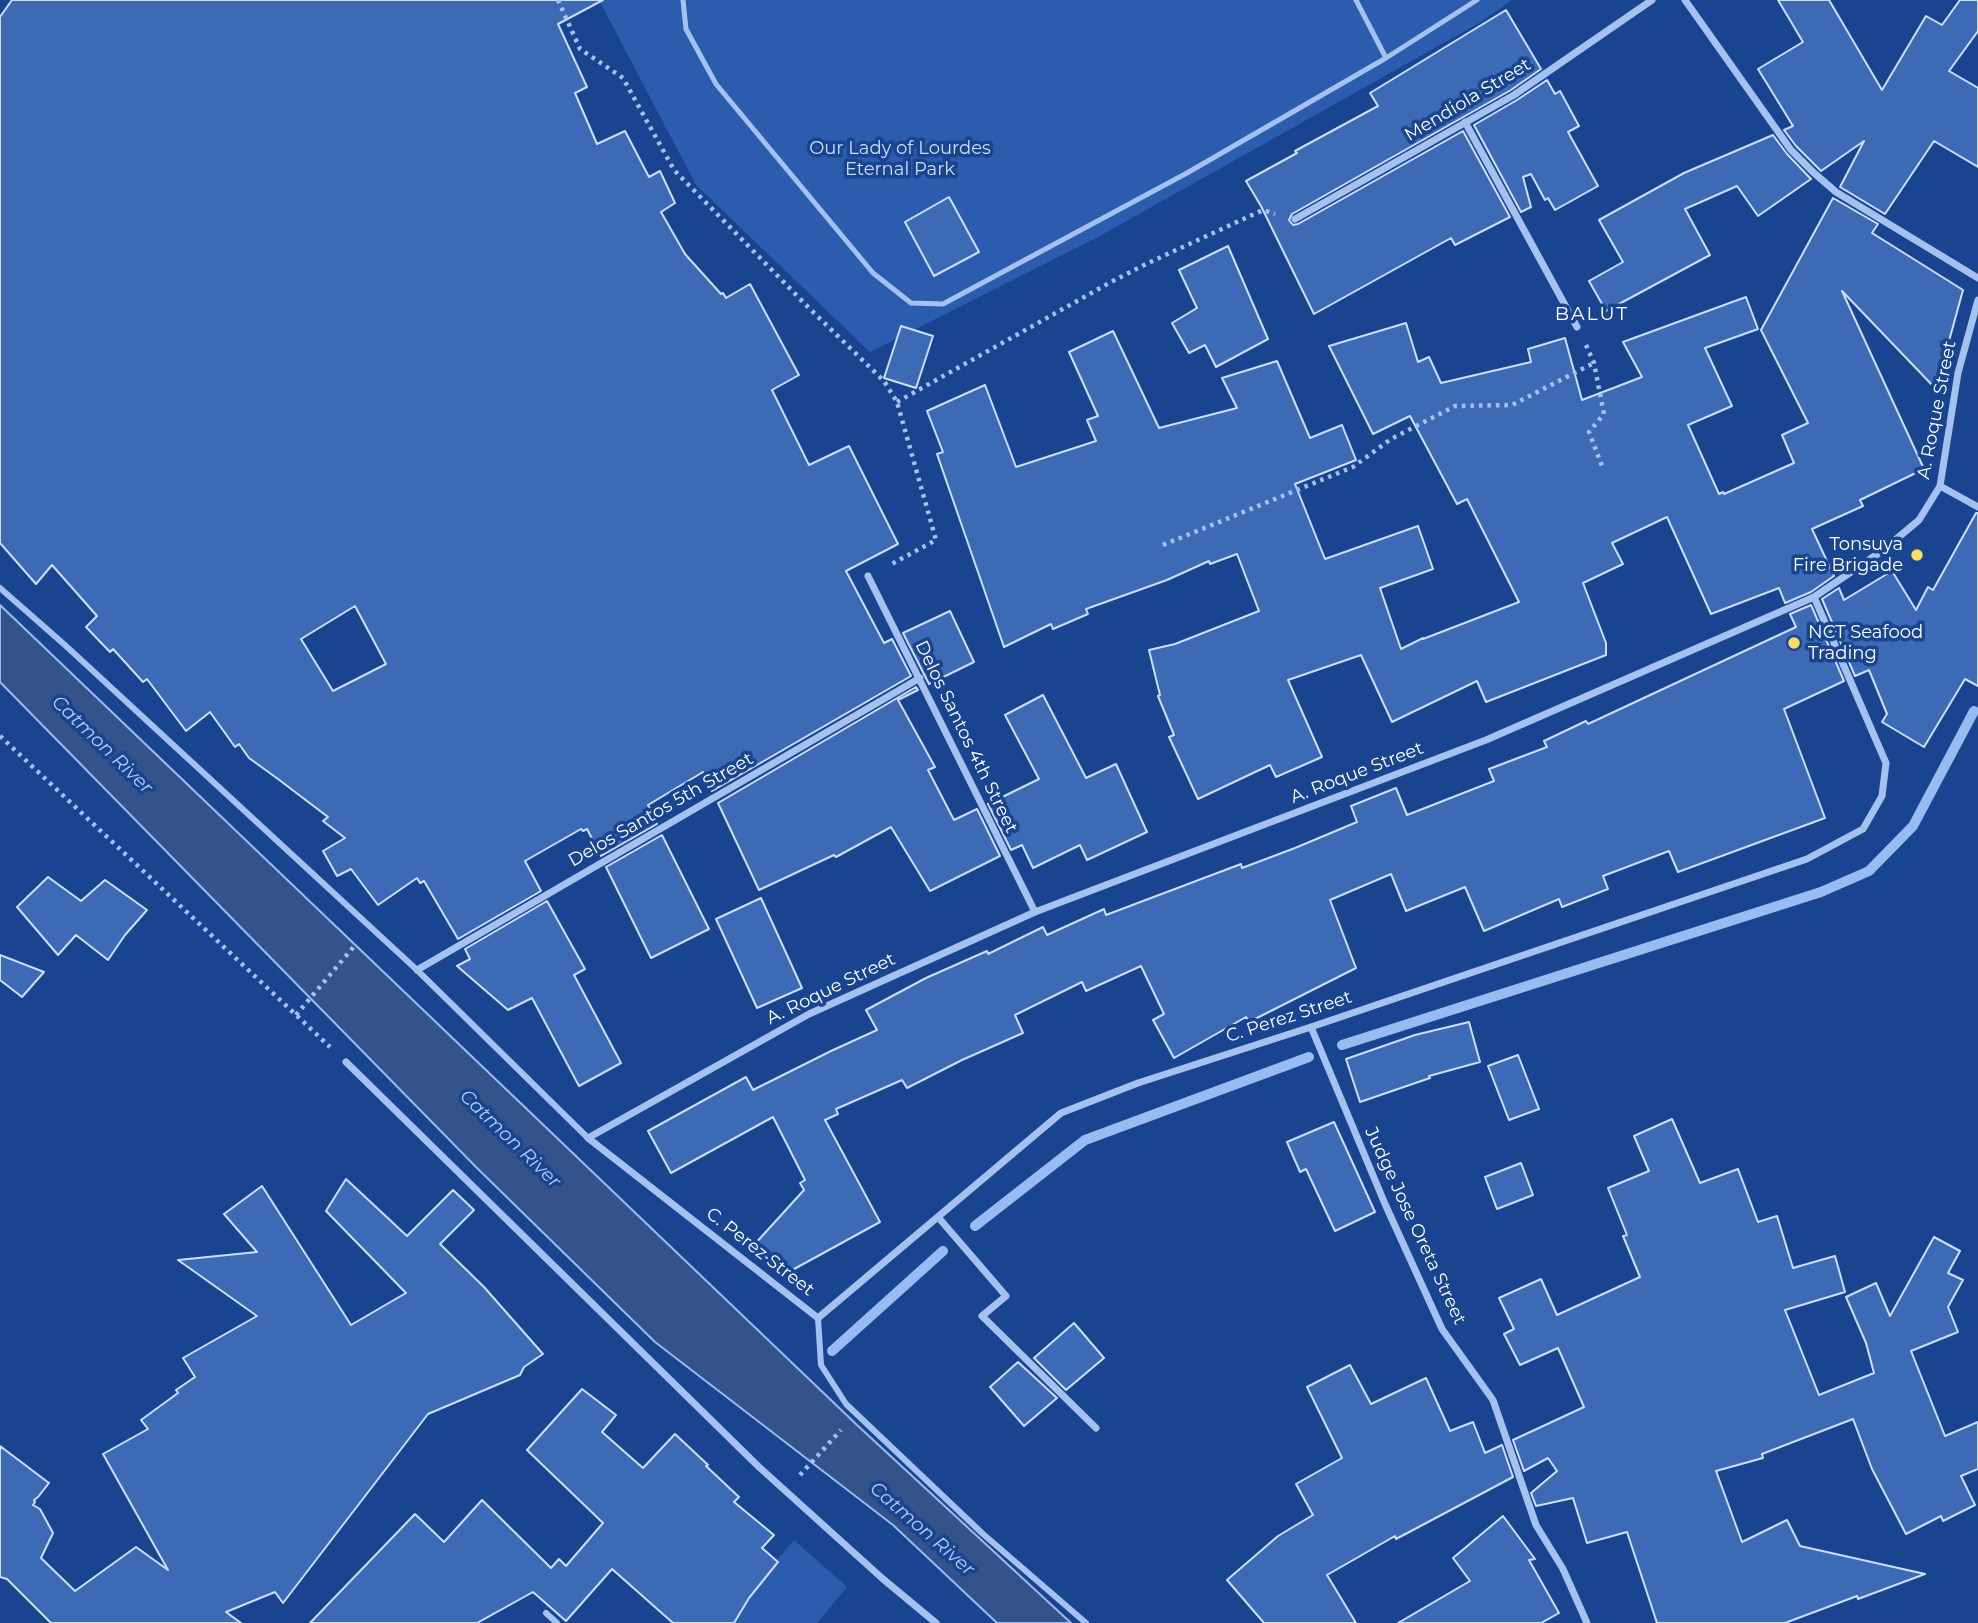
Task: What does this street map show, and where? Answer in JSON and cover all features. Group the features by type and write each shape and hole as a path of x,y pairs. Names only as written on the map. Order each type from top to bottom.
{"street":[{"name":"Mendiola Street","path":"1295,219 1514,95 1652,0"},
{"path":"1685,0 1791,149 1814,173 1836,192 1978,278"},
{"path":"1465,122 1577,327"},
{"name":"A. Roque Street","path":"588,1138 809,1014 1035,912 1486,740 1814,597 1882,551 1919,520 1940,486 1958,373 1978,300"},
{"path":"1940,486 1978,507"},
{"name":"Delos Santos 4th Street","path":"868,576 1035,912"},
{"path":"0,588 417,970 588,1138"},
{"name":"C. Perez Street","path":"588,1138 818,1318 1061,1113 1138,1083 1807,859 1863,828 1882,796 1886,763 1814,597"},
{"name":"Delos Santos 5th Street","path":"417,970 920,678"},
{"name":"Judge Jose Oreta Street","path":"1311,1027 1385,1204 1442,1329 1493,1401 1536,1525 1563,1569 1587,1623"},
{"path":"346,1062 759,1467 936,1623"},
{"path":"938,1217 1006,1296 982,1316 1096,1428"},
{"path":"818,1318 821,1365 846,1404 983,1534 1086,1623"},
{"path":"546,1613 557,1623"}],"lane":[{"path":"683,0 686,29 716,84 873,273 911,303 943,304 1187,173 1386,58 1476,0"},
{"path":"1356,0 1386,58"}],"path":[{"path":"558,0 580,49 622,78 674,170 884,381 897,402 936,541 868,576"},
{"path":"897,402 1158,258 1263,210 1295,219"},
{"path":"1577,327 1594,363 1604,414 1589,432 1602,466"},
{"path":"1163,545 1353,467 1391,439 1455,406 1512,405 1594,363"},
{"path":"0,736 346,1062"},
{"path":"297,1014 360,940"},
{"path":"800,1476 845,1425"}],"green space":[{"name":"Our Lady of Lourdes Eternal Park","path":"599,0 1512,0 1481,22 1098,237 870,352 696,185"},
{"path":"794,1540 847,1587 817,1623 724,1623"}],"water":[{"name":"Catmon River","path":"0,605 857,1425 1071,1623 997,1623 893,1525 655,1342 478,1169 0,682"}],"building":[{"path":"12,0 603,0 558,24 587,87 575,93 597,144 625,131 649,177 660,171 675,203 661,212 685,254 726,298 750,284 799,375 772,390 809,465 849,446 898,544 846,571 884,643 892,639 911,676 712,791 703,772 648,805 657,824 601,856 587,829 581,829 525,861 541,891 458,939 424,881 420,883 417,878 378,905 351,869 337,876 323,851 345,838 323,821 328,817 249,758 239,744 235,747 210,712 186,731 147,679 143,682 113,649 110,652 86,627 97,616 52,565 36,584 0,543 0,17","holes":["355,606 386,664 333,691 301,639"]},
{"path":"1778,0 1829,0 1882,90 1926,16 1942,25 1960,0 1978,0 1978,31 1949,71 1978,88 1978,167 1934,141 1885,214 1840,187 1864,141 1821,171 1784,130 1793,126 1758,69 1803,42"},
{"path":"1506,10 1541,69 1511,90 1292,214 1289,220 1293,225 1298,224 1463,131 1510,217 1455,245 1451,238 1314,314 1246,181 1378,106 1370,93"},
{"path":"1547,80 1555,94 1560,91 1579,126 1568,132 1598,186 1555,210 1548,198 1545,200 1531,174 1523,177 1531,207 1521,212 1474,125"},
{"path":"1773,135 1811,179 1758,216 1737,186 1685,209 1710,255 1606,311 1589,281 1623,262 1599,220 1684,173"},
{"path":"949,197 979,252 934,276 905,222"},
{"path":"1833,198 1878,224 1872,233 1963,290 1934,387 1842,291 1924,469 1860,500 1863,506 1812,529 1834,576 1811,592 1785,603 1779,588 1711,614 1667,517 1612,543 1623,564 1583,583 1606,643 1606,655 1486,702 1477,681 1392,722 1361,655 1288,680 1322,757 1276,777 1270,765 1198,799 1169,737 1174,735 1158,696 1160,695 1149,650 1175,644 1259,611 1237,554 1210,564 1209,561 1167,580 1086,609 1088,614 1053,629 1051,624 1004,647 937,454 943,452 927,411 985,385 1016,467 1096,441 1087,420 1098,416 1069,352 1113,331 1159,428 1237,408 1222,378 1277,361 1310,438 1342,425 1356,460 1295,484 1325,559 1418,526 1433,569 1380,588 1401,649 1519,602 1467,499 1457,504 1410,416 1373,434 1329,346 1406,323 1418,362 1429,357 1441,383 1531,362 1528,349 1565,338 1582,400 1642,377 1623,342 1746,297 1758,329 1705,348 1732,406 1688,425 1719,494 1724,494 1794,463 1782,435 1808,423 1761,330"},
{"path":"1228,246 1268,339 1216,367 1205,345 1189,353 1172,323 1197,308 1179,270"},
{"path":"901,326 933,336 916,388 884,378"},
{"path":"1976,513 1978,686 1965,679 1924,747 1882,722 1887,714 1869,670 1855,676 1822,599 1839,588 1844,600 1892,571 1916,610 1928,587 1933,590"},
{"path":"1811,605 1844,681 1784,709 1825,818 1678,872 1669,851 1603,876 1608,889 1562,907 1559,899 1484,931 1465,887 1406,911 1391,874 1330,900 1356,968 1249,1022 1246,1017 1174,1058 1153,1020 1164,1014 1141,966 1086,991 1082,982 1015,1015 1023,1033 907,1088 902,1080 836,1109 838,1114 825,1120 880,1222 785,1274 753,1246 804,1190 800,1183 805,1180 773,1117 671,1173 648,1131 746,1077 753,1090 877,1030 866,1010 926,978 987,951 988,954 1043,927 1047,935 1104,909 1106,915 1241,864 1242,868 1295,848 1357,822 1351,806 1396,788 1407,815 1494,781 1489,769 1547,747 1544,741 1586,721 1588,724 1796,627 1790,614"},
{"path":"950,611 974,662 929,684 903,633"},
{"path":"916,687 918,690 898,700 935,767 928,770 954,820 977,809 1000,856 930,891 891,827 836,857 834,855 759,890 718,803"},
{"path":"1043,695 1086,778 1116,764 1147,832 1087,860 1080,845 1033,868 1022,845 1011,850 988,804 1039,779 1005,715"},
{"path":"662,835 709,929 651,958 606,867"},
{"path":"48,877 81,901 105,880 147,910 108,960 76,935 58,955 17,907"},
{"path":"761,898 802,988 757,1008 716,919"},
{"path":"547,901 585,969 574,975 621,1063 579,1086 532,998 508,1010 457,966 470,959 465,949"},
{"path":"0,955 44,972 22,997 0,980"},
{"path":"1469,1022 1480,1062 1429,1076 1430,1078 1360,1102 1346,1059 1415,1035"},
{"path":"1518,1055 1539,1109 1509,1120 1488,1066"},
{"path":"1672,1119 1700,1183 1738,1169 1758,1222 1777,1216 1793,1268 1835,1256 1845,1292 1785,1310 1819,1395 1874,1373 1866,1343 1846,1297 1876,1283 1890,1316 1934,1237 1960,1251 1948,1273 1963,1280 1948,1307 1958,1332 1911,1351 1945,1436 1978,1422 1978,1469 1961,1476 1975,1505 1943,1521 1941,1516 1906,1534 1872,1469 1853,1419 1762,1454 1763,1458 1716,1471 1742,1542 1787,1520 1800,1546 1925,1574 1785,1623 1657,1623 1627,1532 1587,1543 1573,1498 1536,1506 1531,1493 1557,1471 1548,1458 1524,1471 1513,1440 1584,1407 1558,1348 1520,1365 1504,1334 1514,1329 1499,1298 1541,1279 1557,1315 1640,1277 1623,1236 1627,1235 1608,1188 1649,1171 1634,1136"},
{"path":"1334,1122 1375,1212 1335,1231 1306,1169 1300,1172 1287,1142"},
{"path":"1521,1163 1533,1195 1497,1209 1485,1177"},
{"path":"346,1179 407,1236 453,1190 474,1210 440,1244 484,1287 543,1354 524,1367 520,1375 428,1414 283,1603 275,1592 226,1612 241,1623 51,1623 7,1579 0,1577 0,1446 49,1483 34,1500 33,1505 40,1509 53,1533 41,1558 75,1591 136,1547 168,1570 103,1454 148,1429 141,1420 195,1377 183,1358 257,1316 178,1260 257,1252 224,1214 262,1186 351,1325 406,1293 326,1211"},
{"path":"1074,1323 1104,1358 1066,1390 1034,1358"},
{"path":"1018,1362 1057,1398 1024,1426 990,1387"},
{"path":"1350,1365 1371,1404 1426,1378 1450,1431 1473,1422 1485,1453 1502,1445 1513,1477 1396,1539 1395,1536 1327,1575 1356,1623 1264,1623 1227,1580 1278,1536 1313,1515 1296,1484 1342,1458 1307,1387"},
{"path":"582,1389 616,1415 602,1432 643,1468 675,1434 739,1497 734,1502 774,1535 762,1548 778,1562 749,1598 734,1623 673,1623 612,1569 566,1621 533,1592 477,1623 310,1623 415,1514 444,1542 482,1500 551,1568 559,1559 566,1566 603,1523 527,1450"},
{"path":"1503,1516 1535,1559 1529,1560 1559,1613 1541,1623 1398,1623 1470,1581 1453,1558"}],"waterway":[{"path":"1342,1045 1821,892 1869,871 1913,826 1974,711"},
{"path":"975,1226 1085,1140 1309,1057"},
{"path":"832,1351 943,1251"}],"place":[{"name":"Tonsuya Fire Brigade","path":"1917,555"},
{"name":"NCT Seafood Trading","path":"1794,643"}],"district":[{"name":"BALUT","path":"1592,314"}]}
